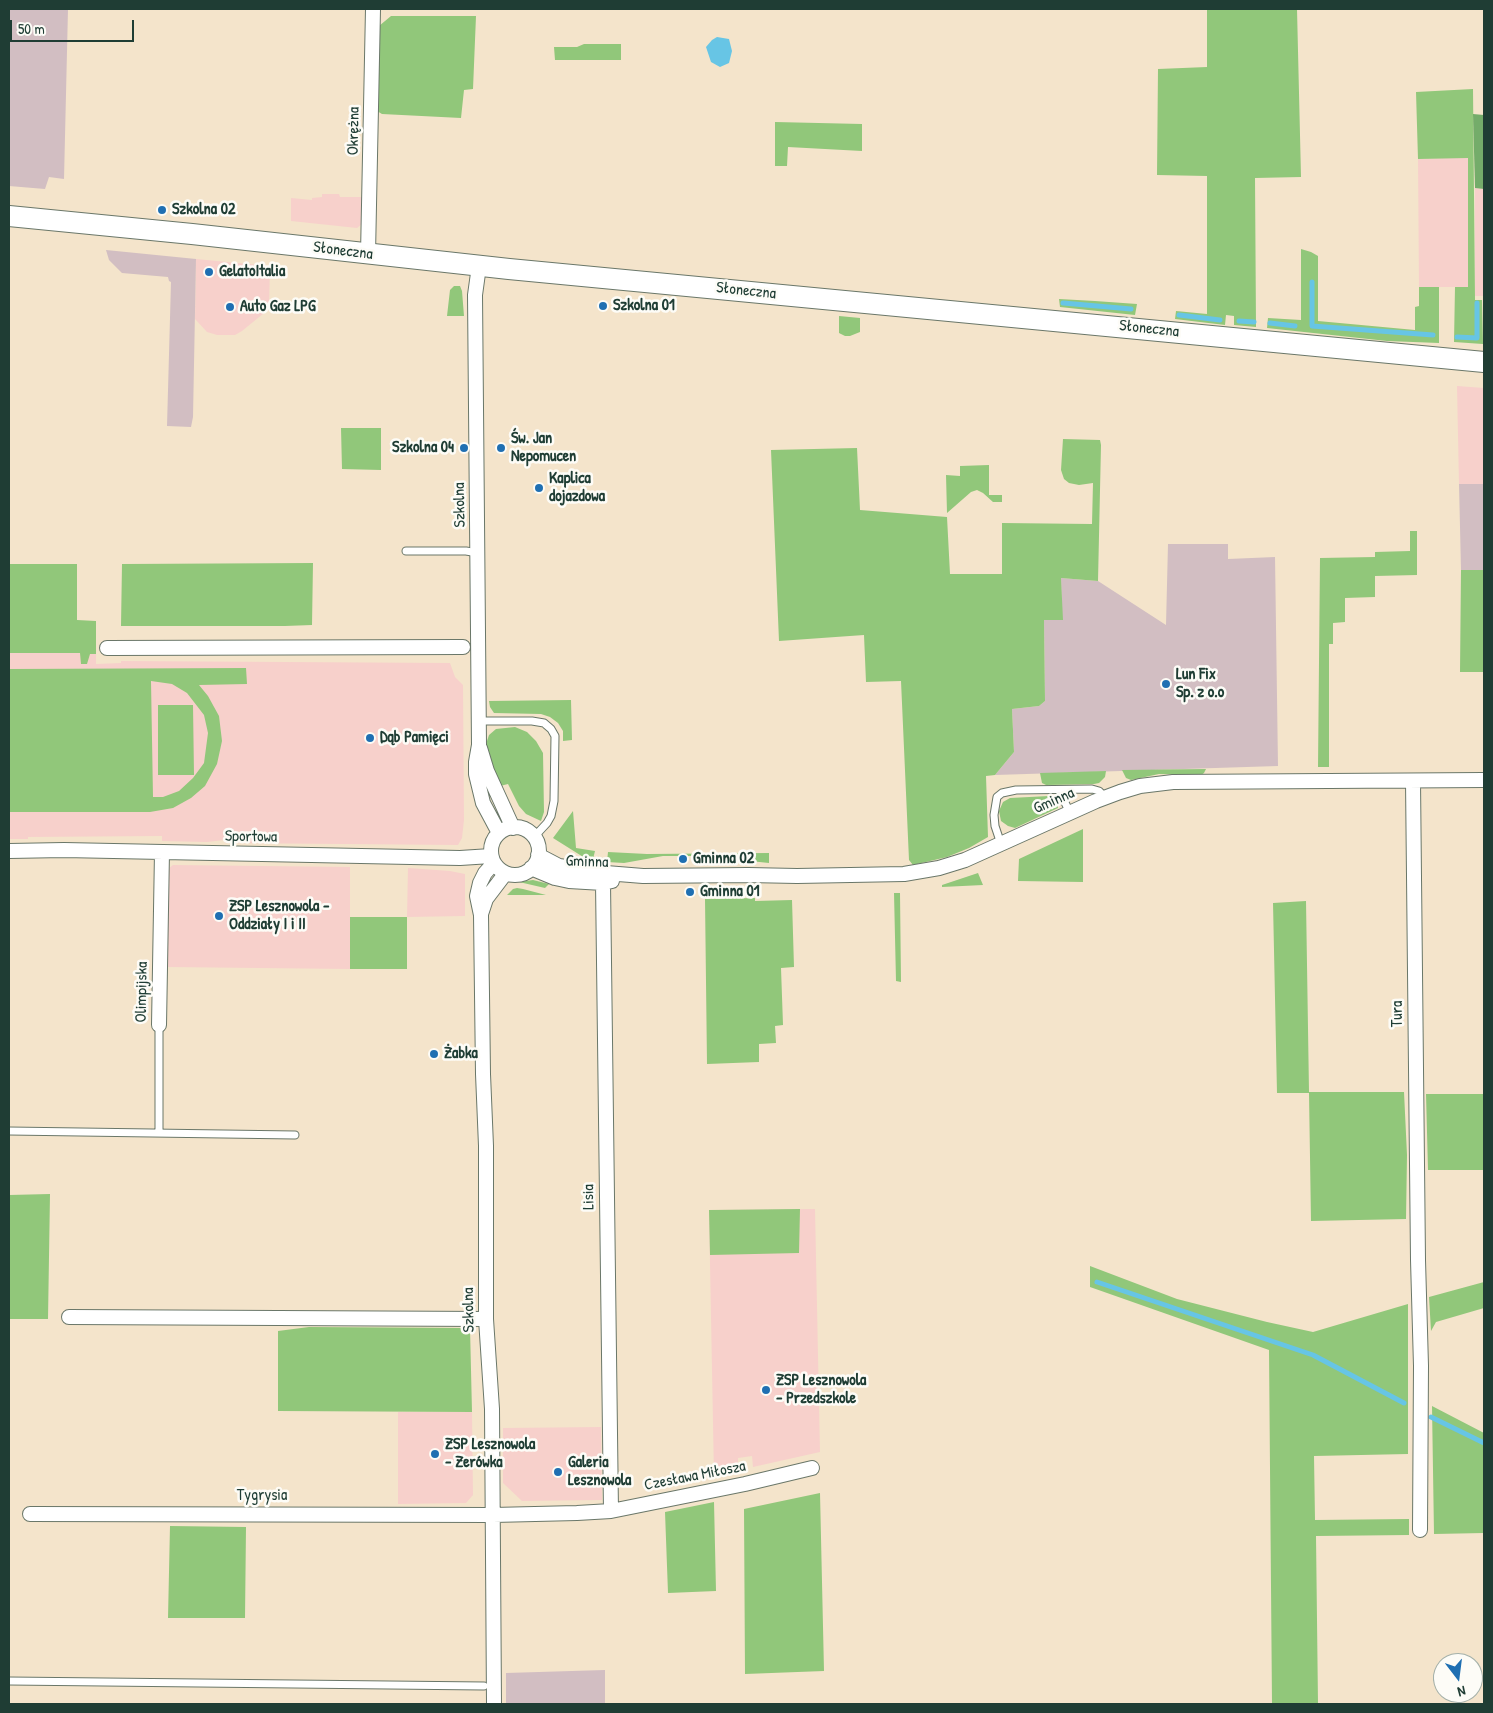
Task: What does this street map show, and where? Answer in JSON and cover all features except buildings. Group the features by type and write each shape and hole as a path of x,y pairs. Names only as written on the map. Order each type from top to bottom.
{"main road":[{"name":"Słoneczna","path":"9,216 183,233 479,266 1484,362"}],"street":[{"name":"Okrężna","path":"368,254 373,9"},
{"name":"Szkolna","path":"479,266 474,295 479,721 476,774 483,803 499,833"},
{"path":"107,648 463,647"},
{"name":"Szkolna","path":"479,745 487,771 513,828"},
{"name":"Gminna","path":"538,855 559,866 643,876 904,874 939,868 965,860 1106,797 1140,786 1173,782 1484,780"},
{"name":"Tura","path":"1413,781 1421,1366 1420,1530"},
{"path":"513,828 525,830 534,837 538,846 538,855 531,868 517,875 505,874 498,869 492,860 491,849 493,841 499,833 513,828"},
{"name":"Sportowa","path":"9,851 162,852 492,860"},
{"name":"Olimpijska","path":"159,1025 162,852"},
{"name":"Szkolna","path":"492,860 480,883 477,896 481,915 482,1065 486,1146 486,1319 492,1409 494,1704"},
{"name":"Gminna","path":"531,868 569,882 603,882 643,876"},
{"name":"Szkolna","path":"481,915 486,899 505,874"},
{"name":"Lisia","path":"603,882 612,1511"},
{"path":"69,1316 486,1319"},
{"name":"Czesława Miłosza","path":"493,1515 612,1511 745,1484 812,1468"},
{"name":"Tygrysia","path":"30,1514 493,1515"}],"lane":[{"path":"406,551 466,551 478,553"},
{"path":"479,721 532,721 544,724 551,729 555,736 554,802 551,816 547,823 534,837"},
{"path":"1001,844 994,826 994,815 997,797 1002,792 1016,790 1092,790 1099,791 1106,797"},
{"path":"1059,790 1070,813"},
{"name":"Olimpijska","path":"158,1133 159,1025"},
{"path":"9,1131 296,1135"},
{"path":"9,1681 484,1686"}],"shaded area":[{"path":"9,9 68,9 64,179 49,177 45,189 9,186"},
{"path":"1468,157 1468,287 1419,287 1418,159"},
{"path":"1475,188 1484,189 1484,296 1475,296"},
{"path":"322,194 339,194 340,197 363,197 362,224 357,228 291,221 291,198 312,200 312,198 322,197"},
{"path":"106,250 196,259 193,417 191,427 167,426 171,282 168,277 122,273 109,260"},
{"path":"196,259 270,266 269,309 235,335 217,335 207,332 195,319"},
{"path":"1457,386 1484,388 1484,484 1459,484"},
{"path":"1459,484 1484,484 1484,570 1461,570"},
{"path":"1168,544 1228,544 1228,559 1275,557 1278,766 995,775 1014,752 1012,709 1039,706 1045,701 1044,620 1062,620 1061,578 1098,581 1166,625"},
{"path":"9,626 96,627 96,664 121,663 121,661 450,663 455,677 463,685 464,820 462,838 458,845 225,843 224,840 207,842 162,841 162,836 28,837 28,839 9,839"},
{"path":"173,865 350,867 350,969 167,967 168,869"},
{"path":"408,868 465,874 465,916 407,917"},
{"name":"ZSP Lesznowola - Przedszkole","path":"815,1209 820,1452 753,1467 752,1456 738,1458 738,1470 714,1476 709,1210"},
{"name":"ZSP Lesznowola - Zerówka","path":"398,1412 472,1412 473,1495 466,1503 398,1504"},
{"path":"601,1427 602,1500 522,1501 503,1483 503,1428"},
{"path":"605,1670 605,1704 506,1704 506,1673"}],"green space":[{"path":"1207,9 1297,9 1301,177 1255,178 1256,327 1234,325 1234,316 1226,315 1225,325 1175,319 1176,311 1207,314 1207,176 1157,175 1158,69 1207,67"},
{"path":"391,16 476,16 473,89 464,90 461,118 382,114 377,111 379,26"},
{"path":"584,44 621,44 621,60 555,60 554,47 577,47"},
{"path":"1473,89 1475,300 1482,300 1483,344 1454,342 1455,287 1468,287 1468,158 1418,159 1416,92"},
{"path":"1473,114 1484,115 1484,189 1475,188"},
{"path":"775,122 862,124 862,151 788,147 787,166 775,166"},
{"path":"1301,249 1318,256 1318,321 1415,330 1415,307 1419,306 1419,287 1439,287 1439,343 1387,341 1267,328 1268,318 1301,320"},
{"path":"454,286 460,286 462,291 464,316 447,316 450,290"},
{"path":"1059,299 1137,304 1135,315 1060,307"},
{"path":"839,316 860,318 860,332 850,336 839,333"},
{"path":"341,428 381,428 381,470 342,469"},
{"path":"1063,439 1100,440 1098,581 1061,578 1063,620 1044,620 1045,701 1039,706 1012,709 1014,752 995,775 986,776 988,837 969,848 947,857 913,865 909,860 901,681 866,682 864,635 779,641 771,450 857,448 860,510 947,517 950,574 1002,574 1002,523 1092,524 1093,483 1079,485 1069,483 1064,479 1061,470"},
{"path":"989,465 989,495 1002,495 1002,502 993,502 977,490 971,492 947,513 946,475 960,476 960,466"},
{"path":"1410,531 1417,531 1417,575 1375,576 1375,597 1345,598 1345,622 1333,623 1333,644 1329,644 1329,767 1318,767 1320,558 1375,557 1375,552 1410,551"},
{"path":"313,563 312,625 121,626 122,564"},
{"path":"9,564 77,564 77,620 96,621 96,654 90,654 87,664 81,664 80,653 9,653"},
{"path":"1461,570 1484,570 1484,672 1460,672"},
{"path":"246,668 247,684 199,685 208,696 219,716 222,741 217,764 205,786 191,798 173,808 150,812 9,812 9,669","holes":["151,681 172,684 187,693 204,715 208,733 204,763 193,778 179,791 163,797 153,797"]},
{"path":"571,700 572,740 563,741 563,731 558,723 550,717 541,714 494,713 489,701"},
{"path":"158,705 193,705 194,775 158,775"},
{"path":"515,727 527,732 536,741 543,753 544,812 541,821 526,814 519,806 508,784 500,786 489,759 486,744 489,735 496,729"},
{"path":"1206,769 1201,775 1159,774 1131,780 1126,778 1122,770"},
{"path":"1106,771 1105,777 1099,783 1094,784 1046,785 1042,783 1040,773"},
{"path":"1054,797 1058,801 1058,808 1015,828 1001,821 999,811 1003,802 1010,798"},
{"path":"573,811 576,848 595,851 593,859 588,860 553,838"},
{"path":"1083,829 1083,882 1018,881 1019,859"},
{"path":"608,852 647,854 769,853 769,863 702,856 663,856 624,863 607,862"},
{"path":"978,873 983,885 942,887 942,885"},
{"path":"533,880 549,884 545,888 519,882"},
{"path":"517,888 523,889 546,895 507,895"},
{"path":"894,893 900,893 901,982 896,981"},
{"path":"755,898 755,901 792,900 794,967 781,968 783,1025 775,1026 776,1043 759,1044 759,1062 707,1064 705,899"},
{"path":"1306,901 1309,1092 1404,1092 1407,1155 1406,1219 1311,1221 1309,1093 1277,1093 1273,903"},
{"path":"350,917 407,917 407,969 350,969"},
{"path":"1426,1094 1484,1094 1484,1170 1428,1170"},
{"path":"50,1194 48,1319 9,1319 9,1195"},
{"path":"800,1209 799,1253 710,1255 709,1210"},
{"path":"1090,1266 1177,1299 1313,1332 1408,1304 1408,1454 1314,1456 1315,1520 1409,1519 1409,1535 1316,1536 1318,1704 1272,1704 1269,1350 1090,1287"},
{"path":"1484,1282 1484,1308 1436,1322 1431,1331 1429,1297"},
{"path":"309,1327 470,1328 472,1412 278,1411 278,1331"},
{"path":"1432,1406 1484,1433 1484,1533 1434,1534"},
{"path":"820,1493 824,1671 745,1674 744,1509"},
{"path":"714,1502 716,1591 668,1593 665,1512"},
{"path":"170,1526 246,1527 245,1618 168,1618"}],"water":[{"path":"717,37 729,39 732,51 729,63 720,67 711,62 706,47"}],"waterway":[{"path":"1312,282 1312,326 1433,335"},
{"path":"1063,303 1131,309"},
{"path":"1457,337 1477,338 1477,303"},
{"path":"1179,315 1220,320"},
{"path":"1239,321 1254,322"},
{"path":"1270,323 1295,326"},
{"path":"1097,1282 1313,1355 1404,1403"},
{"path":"1431,1417 1484,1443"}],"place":[{"name":"Szkolna 02","path":"162,210"},
{"name":"GelatoItalia","path":"209,272"},
{"name":"Szkolna 01","path":"603,306"},
{"name":"Auto Gaz LPG","path":"230,307"},
{"name":"Szkolna 04","path":"464,448"},
{"name":"Św. Jan Nepomucen","path":"501,448"},
{"name":"Kaplica dojazdowa","path":"539,488"},
{"name":"Lun Fix Sp. z o.o","path":"1166,684"},
{"name":"Dąb Pamięci","path":"370,738"},
{"name":"Gminna 02","path":"683,859"},
{"name":"Gminna 01","path":"690,892"},
{"name":"ZSP Lesznowola - Oddziały I i II","path":"219,916"},
{"name":"Żabka","path":"434,1054"},
{"name":"ZSP Lesznowola - Przedszkole","path":"766,1390"},
{"name":"ZSP Lesznowola - Zerówka","path":"435,1454"},
{"name":"Galeria Lesznowola","path":"558,1472"}]}
